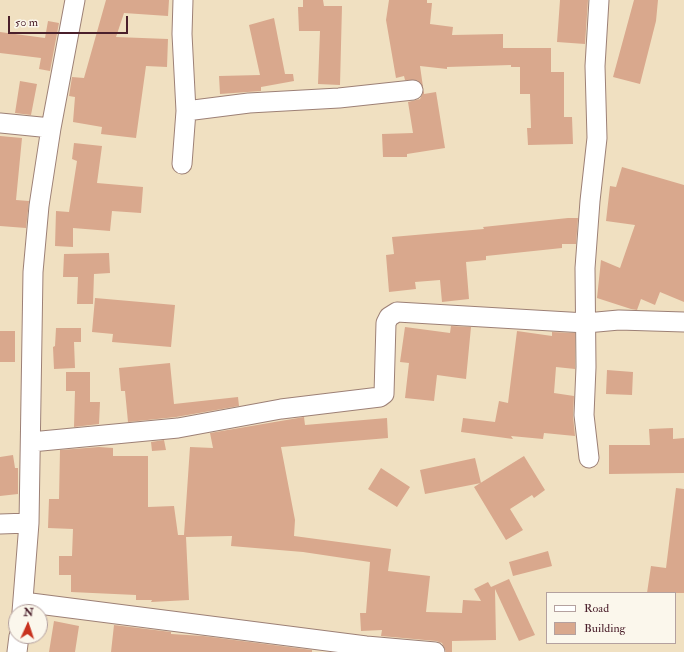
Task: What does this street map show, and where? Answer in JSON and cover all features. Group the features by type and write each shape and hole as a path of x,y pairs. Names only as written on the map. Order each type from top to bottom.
{"street":[{"path":"22,604 29,523 33,272 39,206 51,128 75,0"},
{"path":"182,164 186,112 182,34 183,0"},
{"path":"590,458 584,415 586,323 585,268 597,138 595,66 599,0"},
{"path":"186,112 249,103 339,98 413,90"},
{"path":"0,123 51,128"},
{"path":"31,442 178,428 281,409 380,397 384,394 386,323 389,316 397,312 586,323 619,320 684,322"},
{"path":"0,524 29,523"},
{"path":"48,610 434,652"}],"building":[{"path":"106,0 169,0 168,16 124,13 116,37 168,39 167,67 146,66 136,138 101,134 102,127 73,122 75,97 69,96 72,77 84,78"},
{"path":"303,0 323,0 324,6 342,6 340,85 318,84 320,31 299,31 298,7 303,7"},
{"path":"389,0 427,0 427,3 432,3 430,24 453,27 452,35 503,34 503,48 551,48 551,72 564,72 564,117 572,117 573,144 528,145 527,128 531,128 530,94 520,94 520,67 511,67 511,65 447,67 447,69 420,66 423,87 417,80 405,80 404,76 396,78 386,20"},
{"path":"560,0 588,0 585,44 557,42"},
{"path":"634,0 658,0 656,21 640,84 613,77"},
{"path":"274,18 285,74 293,74 294,81 261,87 261,91 220,94 219,76 260,75 249,25"},
{"path":"48,21 59,23 50,71 39,69 41,58 0,53 0,32 45,38"},
{"path":"20,81 37,84 31,115 15,113"},
{"path":"424,90 424,94 436,92 445,148 407,154 407,157 383,157 382,134 413,133 408,102 420,99"},
{"path":"0,136 22,138 16,200 29,201 26,228 0,226"},
{"path":"74,143 102,146 97,183 143,187 141,213 112,211 110,231 73,228 73,247 55,246 56,211 69,212 77,161 72,159"},
{"path":"622,167 684,185 684,302 660,292 655,305 641,299 637,310 597,298 601,260 620,268 635,225 606,221 610,186 616,187"},
{"path":"578,218 576,244 562,244 562,248 486,256 486,260 466,262 469,299 442,302 440,280 415,282 416,289 389,292 386,255 394,254 392,237 484,229 483,227"},
{"path":"109,253 110,273 94,274 93,304 77,304 78,277 63,277 64,254"},
{"path":"95,298 175,305 171,347 112,342 113,334 92,332"},
{"path":"451,326 471,327 466,379 437,375 434,401 405,398 409,363 400,362 405,327 450,333"},
{"path":"56,328 81,328 81,342 74,342 75,368 54,369 53,347 55,346"},
{"path":"0,331 15,331 15,362 0,362"},
{"path":"517,331 552,336 552,332 575,333 575,369 556,367 554,393 574,396 573,416 575,436 544,433 543,439 511,436 513,439 461,432 463,418 495,422 499,401 508,403"},
{"path":"170,363 174,404 238,397 239,406 176,417 128,422 125,391 121,391 119,368"},
{"path":"607,370 633,372 632,395 606,394"},
{"path":"66,372 90,372 90,402 100,402 99,424 74,427 75,391 66,391"},
{"path":"304,417 305,425 387,418 388,438 281,447 295,520 294,536 391,549 388,571 430,576 426,612 462,613 463,600 481,601 474,589 488,582 491,587 509,579 535,635 519,641 495,589 496,640 452,641 452,652 446,652 442,643 436,641 381,636 382,630 361,631 360,613 366,613 370,562 303,552 231,546 232,536 186,537 189,600 151,602 152,600 136,600 136,595 71,592 71,575 59,575 59,556 72,556 73,529 48,528 49,499 59,499 60,450 99,447 113,448 113,456 148,456 148,507 174,506 178,535 184,535 190,447 213,448 210,433"},
{"path":"673,428 673,439 684,438 684,473 609,474 609,445 650,445 649,429"},
{"path":"164,440 166,450 152,451 151,442"},
{"path":"13,455 15,468 18,468 18,494 0,496 0,457"},
{"path":"524,456 545,490 534,498 532,495 510,509 523,530 506,540 474,487"},
{"path":"475,458 481,483 425,494 420,470"},
{"path":"381,468 410,487 397,507 368,489"},
{"path":"676,488 684,489 684,593 647,592 651,566 666,568"},
{"path":"548,551 552,566 513,576 509,562"},
{"path":"54,621 79,626 75,652 49,652"},
{"path":"114,625 171,632 171,634 203,636 312,650 312,652 111,652"}]}
